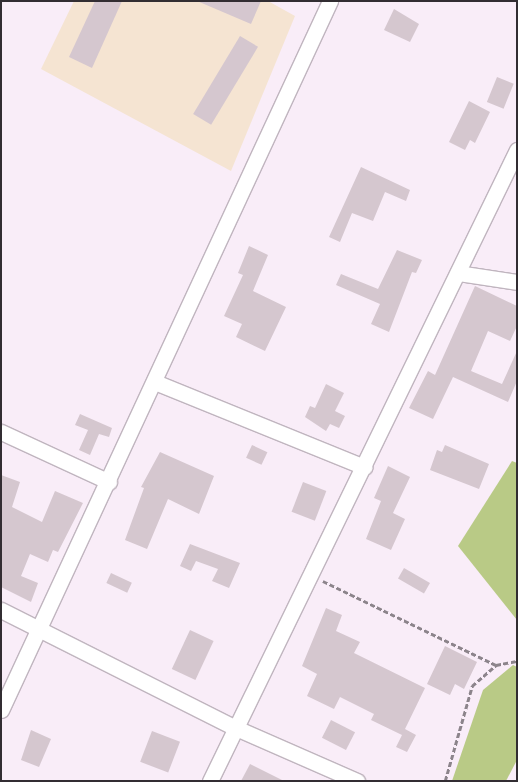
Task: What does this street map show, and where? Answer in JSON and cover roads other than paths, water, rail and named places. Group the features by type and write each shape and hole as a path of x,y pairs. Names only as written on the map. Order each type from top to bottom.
{"street":[{"path":"1,710 40,631 330,1"},
{"path":"210,781 238,729 517,150"},
{"path":"458,273 517,282"},
{"path":"155,382 364,467"},
{"path":"1,432 108,482"},
{"path":"1,610 238,729 357,781"}]}
